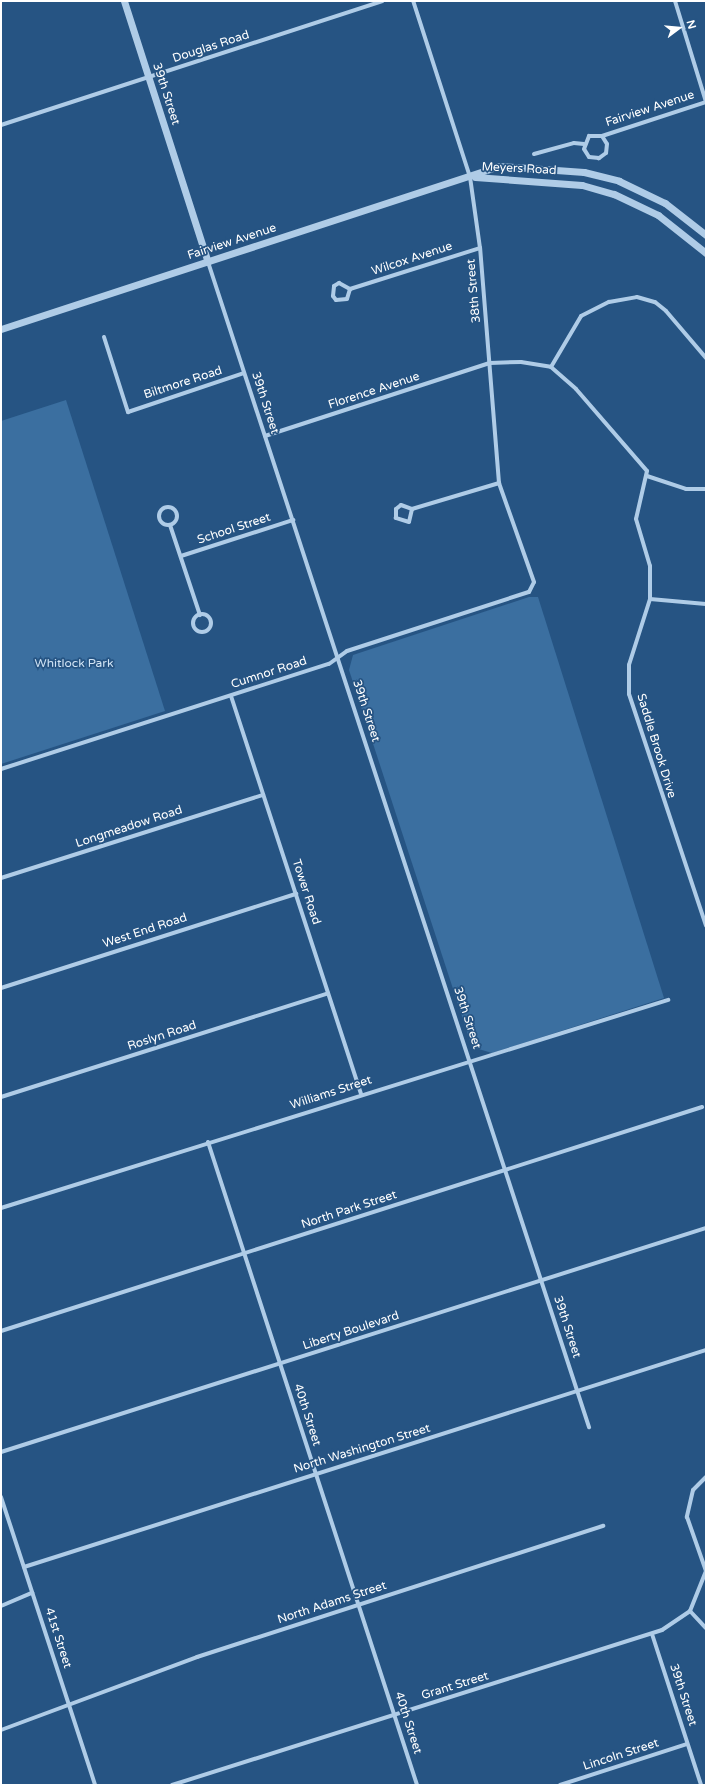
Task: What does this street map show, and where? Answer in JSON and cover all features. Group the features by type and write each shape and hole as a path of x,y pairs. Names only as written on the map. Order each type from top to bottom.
{"street":[{"name":"39th Street","path":"124,1 244,374 589,1427"},
{"name":"Douglas Road","path":"1,125 382,1"},
{"name":"38th Street","path":"413,1 470,177 480,248 499,483 534,582"},
{"path":"675,1 706,102"},
{"name":"Fairview Avenue","path":"602,136 608,147 599,158 587,155 584,144 589,136 602,136 706,102"},
{"name":"Fairview Avenue","path":"534,154 574,143 584,144"},
{"name":"Meyers Road","path":"470,177 499,166 584,172 619,181 664,203 706,235"},
{"name":"Meyers Road","path":"470,177 574,184 614,194 658,215 706,253"},
{"name":"Fairview Avenue","path":"1,329 470,177"},
{"name":"Wilcox Avenue","path":"350,289 347,299 342,301 333,296 334,286 339,283 350,289 480,248"},
{"path":"706,358 666,311 655,302 637,297 609,302 581,316 551,367 579,392 647,471 647,476 680,487 706,489"},
{"name":"Biltmore Road","path":"104,337 128,412 244,374"},
{"name":"Florence Avenue","path":"265,436 490,363 521,362 551,367"},
{"name":"Saddle Brook Drive","path":"647,476 636,519 650,566 650,599 629,665 629,694 706,926"},
{"path":"412,509 499,483"},
{"path":"405,504 412,509 409,522 396,518 399,506 405,504"},
{"path":"170,525 176,513 166,507 161,510 159,518 170,525 200,615"},
{"name":"School Street","path":"181,556 292,520"},
{"name":"Cumnor Road","path":"1,769 329,664 347,651 529,592 534,582"},
{"path":"650,599 706,604"},
{"path":"200,615 206,615 212,622 206,632 198,631 194,627 194,621 200,615"},
{"name":"Tower Road","path":"231,696 361,1094"},
{"name":"Longmeadow Road","path":"1,878 263,795"},
{"name":"West End Road","path":"1,988 296,894"},
{"name":"Roslyn Road","path":"1,1097 328,993"},
{"name":"Williams Street","path":"1,1208 469,1060 668,1000"},
{"name":"North Park Street","path":"1,1330 506,1171 702,1107"},
{"name":"40th Street","path":"208,1142 243,1254 417,1785"},
{"name":"Liberty Boulevard","path":"1,1452 541,1282 706,1228"},
{"name":"North Washington Street","path":"24,1566 706,1350"},
{"path":"706,1477 693,1490 687,1517 706,1571 690,1611 706,1628"},
{"name":"41st Street","path":"1,1497 95,1785"},
{"name":"North Adams Street","path":"1,1730 68,1702 358,1605 603,1526"},
{"path":"1,1606 32,1593"},
{"name":"Grant Street","path":"172,1785 652,1634 690,1611"},
{"name":"39th Street","path":"652,1634 701,1785"},
{"name":"Lincoln Street","path":"560,1785 687,1744"}],"green space":[{"name":"Whitlock Park","path":"66,400 165,711 1,764 1,421"},
{"path":"529,597 538,597 664,998 492,1053 472,1047 349,670 353,655"}]}
